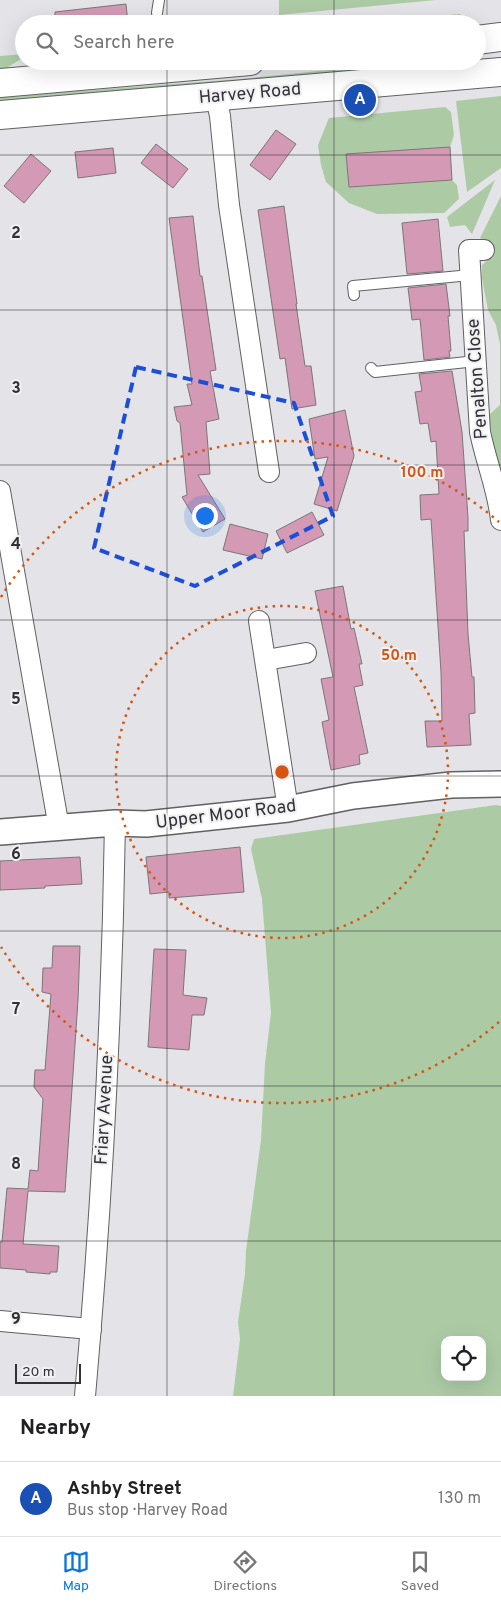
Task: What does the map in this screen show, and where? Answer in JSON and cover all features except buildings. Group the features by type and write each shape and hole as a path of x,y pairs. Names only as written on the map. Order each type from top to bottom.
{"highway":[{"path":"486,39 501,37"},
{"name":"Harvey Road","path":"0,84 152,70"},
{"name":"Harvey Road","path":"0,115 501,72"}],"street":[{"path":"216,97 220,116 229,205 268,472"},
{"name":"Penalton Close","path":"484,250 469,250 480,432 486,461 500,508 501,520"},
{"path":"0,491 59,828"},
{"path":"259,620 288,809"},
{"path":"266,660 306,653"},
{"name":"Upper Moor Road","path":"0,832 115,823 146,824 288,809 353,796 451,785 501,784"},
{"name":"Friary Avenue","path":"85,1396 108,1076 113,950 115,823"},
{"path":"0,1321 91,1330"}],"lane":[{"path":"157,13 159,0"},
{"path":"354,295 353,286 471,275"},
{"path":"371,368 375,372 476,361"}],"highlighted area":[{"path":"136,367 294,403 333,516 195,586 94,548"}],"green space":[{"path":"279,0 436,0 279,15"},
{"path":"15,55 15,63 5,69 0,69 0,56"},
{"path":"329,70 379,70 0,107 0,97 240,79"},
{"path":"501,96 501,168 467,192 456,101"},
{"path":"445,107 451,112 454,135 450,147 346,155 349,187 452,180 457,185 459,199 444,213 377,214 349,203 326,182 318,145 329,118"},
{"path":"495,180 472,234 465,225 450,227 447,217"},
{"path":"501,196 501,478 489,415 500,405 500,344 496,325 488,310 482,278 482,265 489,259 489,243 480,238"},
{"path":"496,805 501,806 501,1396 233,1396 240,1339 238,1322 261,1140 265,1064 271,1013 262,899 251,849 254,839"}],"place":[{"name":"Ashby Street","path":"360,100"}]}
